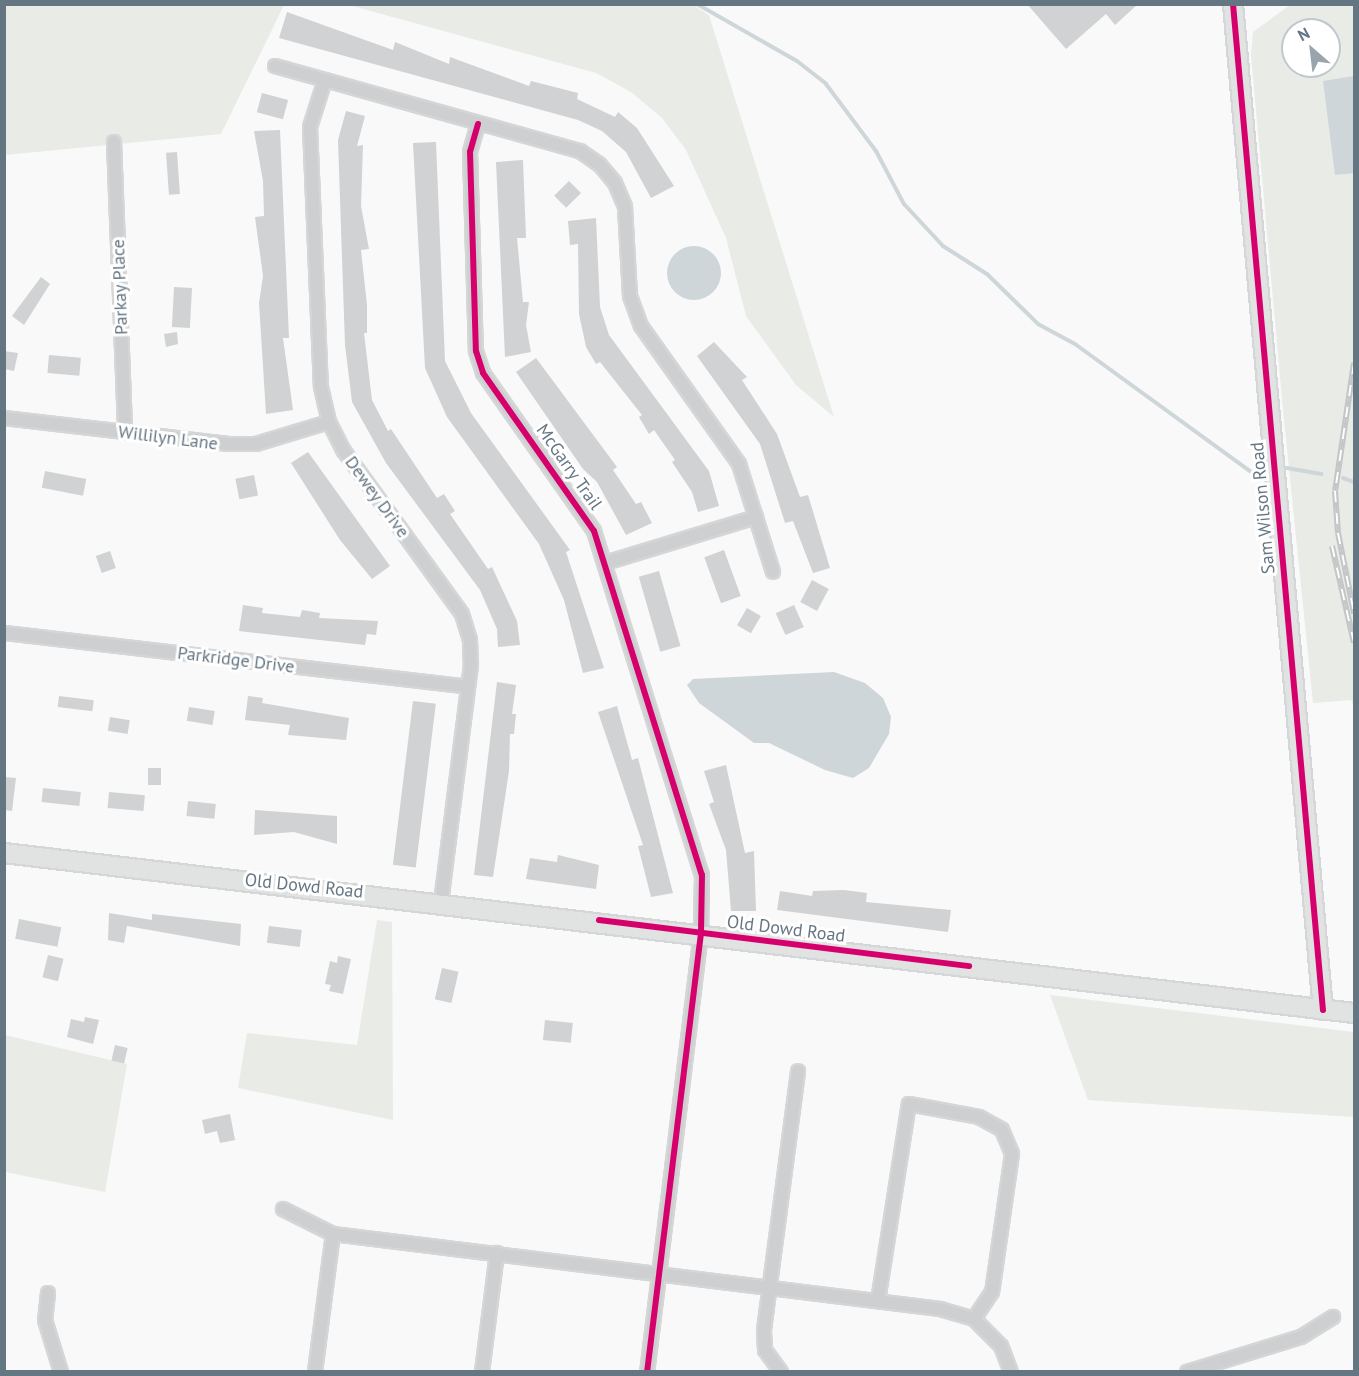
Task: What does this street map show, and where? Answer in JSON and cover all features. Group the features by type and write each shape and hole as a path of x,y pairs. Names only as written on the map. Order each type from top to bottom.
{"street":[{"name":"Sam Wilson Road","path":"1233,4 1323,1010"},
{"path":"275,66 478,124 580,150 615,183 625,207 630,296 641,326 739,464 773,572"},
{"name":"Dewey Drive","path":"325,80 310,127 321,387 329,422 344,452 462,614 470,640 468,687 441,902"},
{"name":"McGarry Trail","path":"478,124 470,152 476,351 483,373 586,516 605,563 702,875 701,933 647,1371"},
{"name":"Parkay Place","path":"114,142 125,433"},
{"name":"Willilyn Lane","path":"4,418 125,433 256,444 329,422"},
{"path":"605,563 756,517"},
{"name":"Parkridge Drive","path":"4,633 468,687"},
{"name":"Old Dowd Road","path":"4,853 441,902 1354,1013"},
{"path":"781,1371 765,1350 798,1071"},
{"path":"878,1301 909,1104 921,1106 979,1117 1002,1130 1012,1154 992,1292 974,1319"},
{"path":"283,1209 333,1234 878,1301 974,1319 1001,1346 1011,1371"},
{"path":"315,1371 333,1234"},
{"path":"482,1371 497,1253"},
{"path":"48,1293 45,1320 61,1371"},
{"path":"1187,1371 1301,1337 1333,1317"}],"shaded area":[{"path":"5,5 284,5 221,134 5,155"},
{"path":"349,5 693,5 709,15 834,417 796,385 746,316 726,238 686,150 662,118 631,92 596,73"},
{"path":"1290,5 1354,5 1354,706 1351,700 1313,703 1283,410 1251,55 1253,32"},
{"path":"1354,76 1354,173 1335,175 1323,81"},
{"path":"689,246 699,246 709,250 717,258 721,273 717,288 709,296 699,300 689,300 679,296 671,288 667,278 667,268 671,258 679,250"},
{"path":"834,672 865,683 883,698 891,717 889,734 869,768 853,778 825,770 769,743 754,743 699,703 687,685 693,679"},
{"path":"377,920 392,922 393,1120 238,1088 247,1033 357,1045"},
{"path":"1050,995 1354,1032 1354,1117 1088,1100"},
{"path":"5,1035 127,1064 105,1192 5,1172"}],"building":[{"path":"1027,4 1138,4 1115,25 1106,14 1066,49"},
{"path":"287,12 393,50 395,42 449,64 450,57 529,86 531,81 578,93 577,99 615,117 618,112 637,128 674,186 651,198 626,152 602,131 578,120 279,38"},
{"path":"262,93 288,100 283,119 257,112"},
{"path":"346,111 365,116 357,146 363,145 361,206 369,249 361,250 367,305 367,333 364,333 372,400 388,431 391,429 437,498 444,494 455,511 450,514 488,569 492,567 517,621 520,645 498,647 497,629 480,590 386,463 352,402 345,345 338,140"},
{"path":"280,130 289,338 283,338 293,410 266,414 259,303 263,276 255,217 264,216 263,181 254,131"},
{"path":"436,142 445,361 471,413 570,550 566,552 604,668 583,673 564,600 539,544 447,417 425,368 413,143"},
{"path":"177,152 180,194 169,195 166,153"},
{"path":"523,160 526,238 517,238 523,302 529,302 526,325 531,352 505,357 496,162"},
{"path":"569,181 581,193 566,208 554,196"},
{"path":"596,218 600,307 609,335 709,471 719,506 698,512 692,492 672,462 675,460 654,430 649,434 639,417 642,415 600,362 596,364 586,347 579,314 578,244 570,245 568,221"},
{"path":"41,277 50,284 24,325 12,316"},
{"path":"174,287 192,288 190,328 172,327"},
{"path":"177,332 178,344 166,347 164,334"},
{"path":"714,342 747,377 742,380 777,434 800,497 808,495 830,568 813,573 793,521 785,523 760,444 697,356"},
{"path":"4,351 18,353 14,371 4,369"},
{"path":"49,355 81,358 79,376 47,373"},
{"path":"536,358 617,467 613,470 636,504 641,502 652,523 626,535 597,482 583,469 516,372"},
{"path":"308,452 390,566 372,579 340,540 291,463"},
{"path":"45,471 86,479 83,496 42,488"},
{"path":"254,475 258,496 239,499 235,479"},
{"path":"724,550 741,596 721,603 704,557"},
{"path":"110,551 116,568 102,573 96,556"},
{"path":"659,571 680,646 660,652 639,577"},
{"path":"812,580 829,589 817,611 800,602"},
{"path":"243,605 263,608 262,613 300,617 302,610 320,613 319,618 378,621 376,635 367,634 365,645 239,631"},
{"path":"794,605 804,627 785,635 776,613"},
{"path":"747,608 761,616 751,633 737,625"},
{"path":"497,682 516,685 512,714 516,714 514,734 510,734 509,771 493,877 474,875"},
{"path":"59,696 94,700 92,711 58,707"},
{"path":"248,696 263,698 262,703 349,718 346,740 288,735 290,725 245,720"},
{"path":"413,701 436,704 416,868 393,865"},
{"path":"617,706 632,760 638,758 673,893 651,897 638,846 643,845 598,712"},
{"path":"189,707 215,711 212,725 187,721"},
{"path":"110,717 130,720 128,734 108,731"},
{"path":"726,765 745,853 754,851 756,911 731,911 726,850 709,804 714,802 704,771"},
{"path":"148,768 161,768 161,785 148,785"},
{"path":"4,777 16,778 12,811 4,810"},
{"path":"43,788 81,792 79,806 42,802"},
{"path":"109,792 145,795 143,811 108,808"},
{"path":"188,801 216,804 214,819 186,816"},
{"path":"255,810 337,816 337,844 294,832 254,835"},
{"path":"558,855 599,865 596,889 526,879 530,858 557,862"},
{"path":"844,890 867,893 866,902 951,910 948,932 777,910 780,891 812,896 813,891"},
{"path":"109,913 152,920 152,914 241,924 240,946 127,926 124,943 108,940"},
{"path":"19,919 61,927 57,947 15,939"},
{"path":"269,926 302,930 300,947 267,943"},
{"path":"48,955 64,959 58,981 42,977"},
{"path":"338,956 351,959 343,994 329,991 331,985 325,984 330,961 337,963"},
{"path":"442,968 459,972 451,1003 435,999"},
{"path":"85,1017 99,1020 93,1044 67,1037 71,1019 84,1022"},
{"path":"545,1020 573,1023 571,1043 543,1040"},
{"path":"115,1045 128,1048 124,1064 111,1061"},
{"path":"230,1114 235,1140 220,1143 217,1131 205,1134 202,1120"}],"waterway":[{"path":"697,4 797,61 826,84 876,151 904,204 943,246 987,274 1038,324 1075,344 1251,472"},
{"path":"1287,468 1321,474"},
{"path":"1343,478 1354,482"}],"railway":[{"path":"1354,363 1335,491 1338,533 1354,613"},
{"path":"1332,546 1354,643"}],"cycle path":[{"path":"1233,4 1323,1010"},
{"path":"478,124 470,152 476,351 483,373 594,531 702,875 701,933 647,1372"},
{"path":"599,920 969,966"}]}
